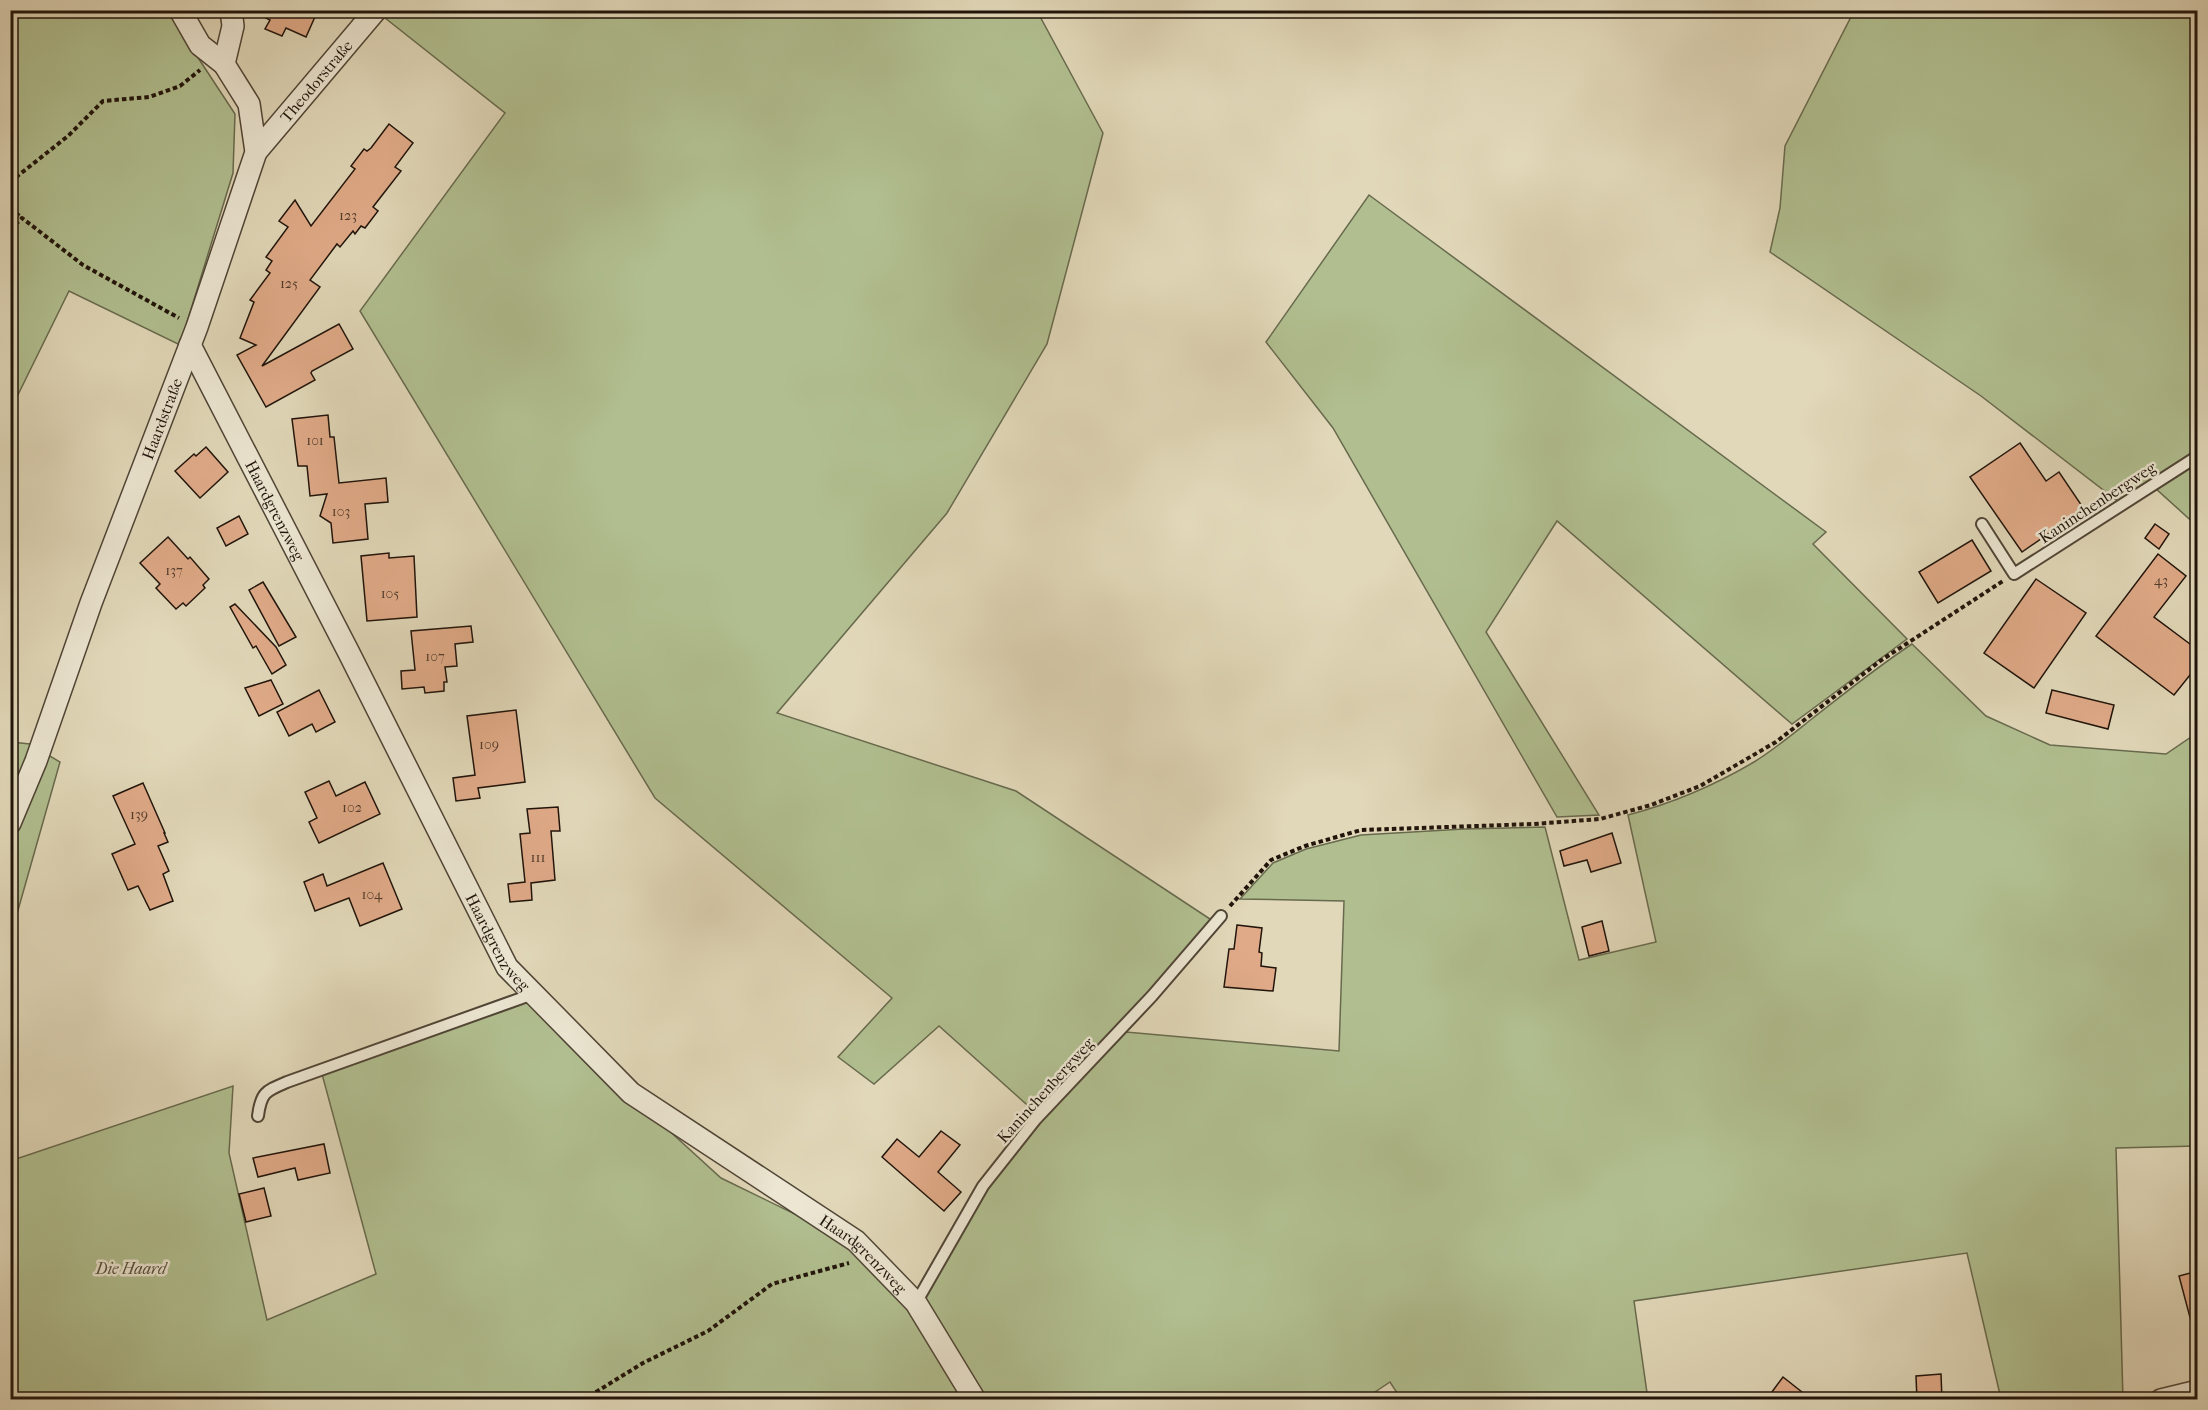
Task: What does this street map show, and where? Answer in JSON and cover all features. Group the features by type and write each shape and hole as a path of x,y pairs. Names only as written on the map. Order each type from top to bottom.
{"street":[{"path":"180,10 200,45 224,64 233,26 231,10"},
{"name":"Theodorstraße","path":"256,152 376,10"},
{"name":"Haardstraße","path":"10,823 36,761 91,603 193,336 256,152 249,104 224,64"},
{"name":"Haardgrenzweg","path":"193,336 507,967 631,1093 856,1241 916,1303 975,1400"},
{"path":"2161,1400 2198,1391"}],"lane":[{"name":"Kaninchenbergweg","path":"2014,574 2198,456"},
{"path":"1982,524 2014,574"},
{"name":"Kaninchenbergweg","path":"916,1303 990,1178 1036,1119 1152,996 1221,916"},
{"path":"258,1116 260,1098 267,1091 287,1082 534,994"}],"path":[{"path":"10,182 68,136 103,101 149,97 180,86 199,70 224,64"},
{"path":"10,207 83,265 193,336"},
{"path":"10,230 22,218"},
{"path":"1221,916 1271,860 1305,846 1361,830 1534,824 1600,819 1651,805 1700,786 1776,742 1880,661 2014,574"},
{"path":"583,1400 643,1363 708,1331 772,1284 871,1257"}],"green space":[{"path":"10,11 173,11 195,53 235,114 233,173 180,345 69,291 11,409"},
{"path":"383,11 1037,11 1103,133 1047,344 947,513 777,713 1016,791 1213,921 1118,1029 1035,1112 939,1026 874,1084 838,1057 892,998 655,798 360,311 505,113 380,14"},
{"path":"1854,11 2197,11 2197,452 2119,502 1981,396 1770,252 1780,208 1785,146"},
{"path":"1369,195 1826,532 1813,544 1907,639 1792,724 1557,521 1486,632 1599,815 1557,817 1333,428 1266,342"},
{"path":"2197,458 2197,526 2154,487"},
{"path":"1912,644 1986,716 2050,745 2166,754 2197,733 2197,1146 2116,1148 2123,1399 2001,1399 1967,1253 1634,1301 1648,1400 1401,1399 1390,1382 1363,1400 978,1399 920,1302 986,1190 1039,1123 1126,1032 1339,1051 1344,901 1240,899 1273,863 1306,849 1361,835 1545,827 1579,960 1656,942 1628,815 1693,793 1754,762"},
{"path":"11,742 30,744 60,762 11,935"},
{"name":"Die Haard","path":"531,998 630,1095 721,1178 854,1243 915,1303 972,1399 11,1399 10,1161 233,1086 229,1153 267,1320 376,1274 322,1074"}],"building":[{"path":"250,10 318,10 306,37 286,28 282,36 265,29 270,20"},
{"path":"389,124 413,143 395,167 401,171 373,207 378,211 365,228 361,226 355,234 353,231 340,247 337,244 310,280 320,287 262,366 339,324 353,349 312,371 315,380 266,407 237,355 256,345 240,338 254,302 250,300 270,273 266,270 272,261 266,257 288,227 279,221 295,200 311,226 355,169 351,166 364,149 367,151 371,148"},
{"path":"328,415 330,437 334,437 339,483 386,478 388,502 365,504 368,539 333,543 331,523 320,516 327,494 310,496 307,466 298,466 292,419"},
{"path":"2020,443 2046,481 2059,472 2084,509 2022,552 1970,477"},
{"path":"206,447 228,472 200,498 175,471 194,454 196,456"},
{"path":"239,516 248,534 226,546 217,528"},
{"path":"2155,524 2169,534 2159,549 2145,538"},
{"path":"168,537 209,579 203,585 205,588 186,606 183,603 176,609 156,588 160,584 140,563"},
{"path":"1972,540 1991,571 1938,603 1919,572"},
{"path":"389,553 389,558 414,556 417,617 367,621 361,556"},
{"path":"2158,554 2186,576 2154,617 2198,650 2198,665 2174,695 2096,636"},
{"path":"2036,579 2086,613 2034,688 1984,653"},
{"path":"263,582 296,637 279,646 249,590"},
{"path":"235,604 276,647 286,665 272,674 256,646 253,648 230,607"},
{"path":"471,626 473,642 455,644 457,666 445,667 447,682 444,682 444,691 425,693 424,687 402,689 401,671 415,670 411,631"},
{"path":"271,680 283,704 259,716 245,688"},
{"path":"319,690 335,722 316,732 312,724 289,736 277,712"},
{"path":"2052,690 2114,705 2108,729 2046,713"},
{"path":"516,710 525,782 478,788 480,798 456,801 453,778 475,775 467,716"},
{"path":"329,781 336,796 365,782 380,814 319,843 309,822 317,818 305,792"},
{"path":"143,783 168,842 158,846 169,871 163,874 173,901 150,910 138,886 128,890 112,854 135,844 113,796"},
{"path":"558,807 560,831 551,831 555,880 531,883 532,900 510,902 508,884 525,882 520,834 530,833 527,809"},
{"path":"1612,833 1621,863 1591,872 1587,860 1564,866 1560,851"},
{"path":"383,863 402,909 360,926 349,898 315,911 304,882 323,874 327,886"},
{"path":"1602,921 1609,951 1589,956 1582,927"},
{"path":"1237,925 1262,928 1259,952 1262,953 1261,966 1276,968 1273,991 1224,987 1229,949 1234,949"},
{"path":"941,1131 960,1145 938,1172 961,1192 944,1211 882,1157 897,1139 919,1157"},
{"path":"324,1144 330,1173 298,1180 295,1168 258,1177 253,1158"},
{"path":"264,1188 271,1216 246,1222 239,1194"},
{"path":"2198,1271 2198,1324 2192,1325 2179,1276"},
{"path":"1941,1374 1942,1400 1917,1400 1916,1376"},
{"path":"1783,1377 1812,1400 1766,1400"}]}
